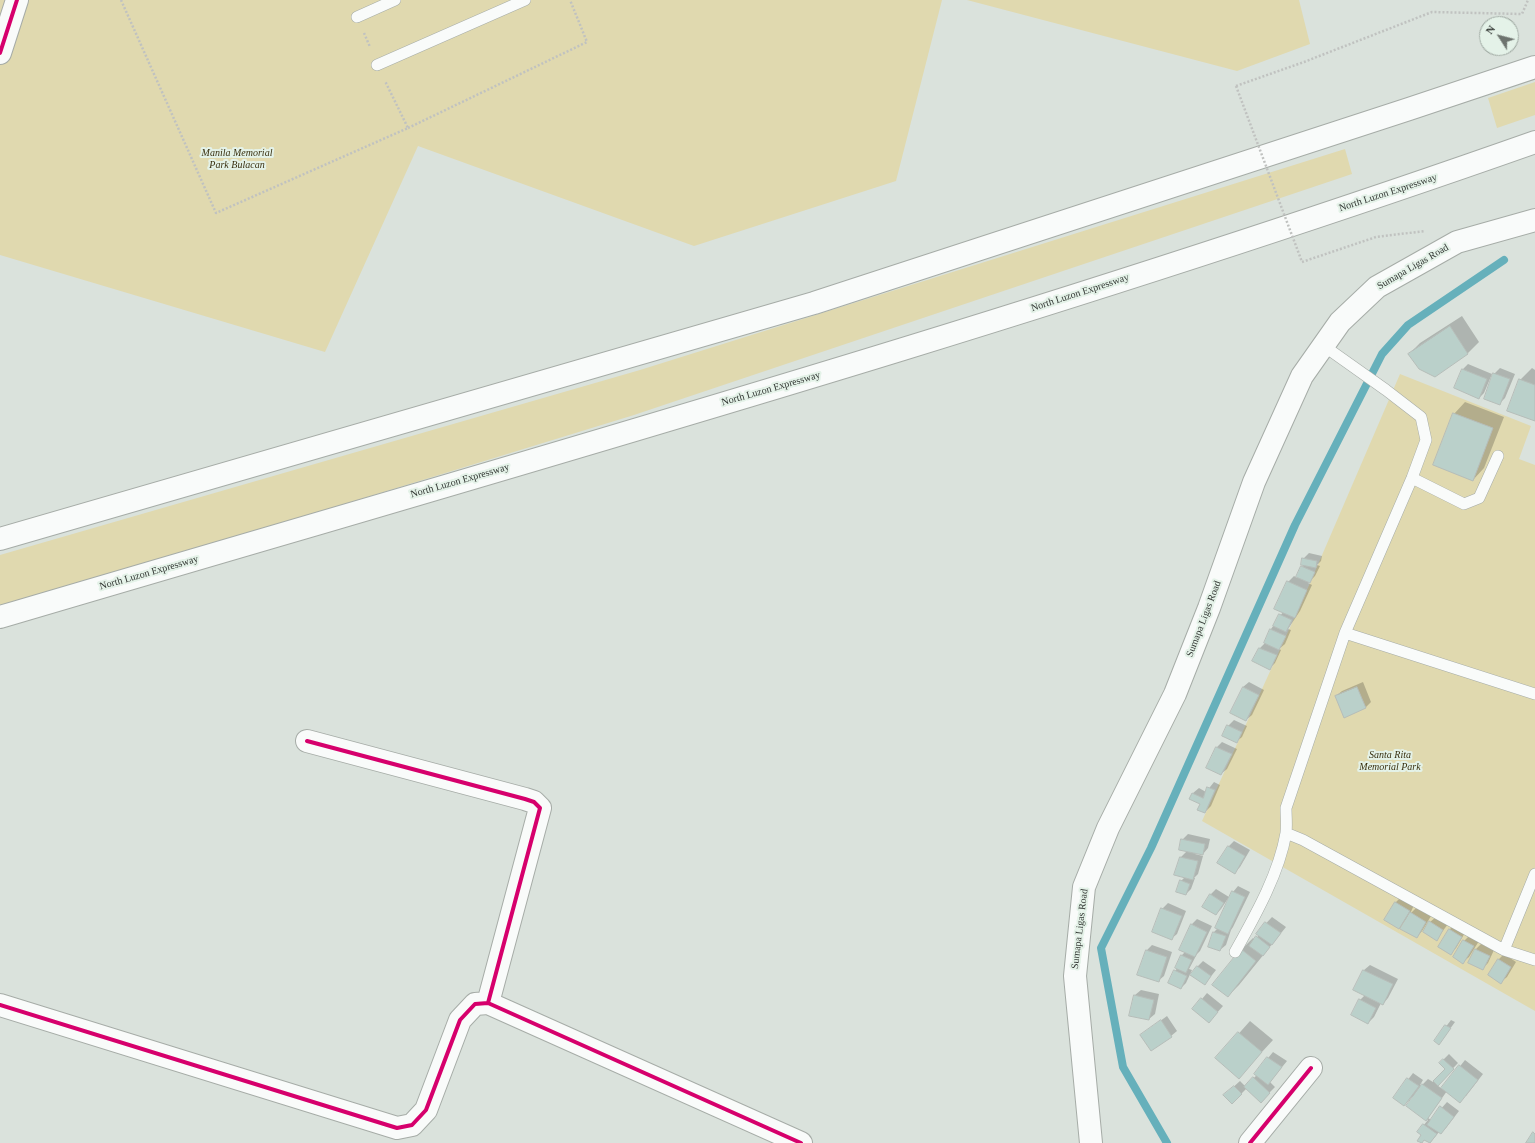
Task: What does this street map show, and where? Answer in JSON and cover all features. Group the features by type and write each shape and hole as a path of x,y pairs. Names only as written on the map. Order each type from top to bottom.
{"main road":[{"path":"0,53 17,0"},
{"path":"0,539 814,303 1535,67"},
{"name":"North Luzon Expressway","path":"0,617 837,370 1212,251 1535,142"},
{"name":"Sumapa Ligas Road","path":"1091,1143 1075,976 1084,887 1108,828 1175,694 1209,608 1254,482 1302,376 1340,322 1377,287 1458,242 1535,220"},
{"path":"307,740 525,799 534,802 540,808 488,1003"},
{"path":"0,1005 397,1128 412,1125 426,1110 460,1020 475,1004 488,1003 801,1143"},
{"path":"1250,1143 1311,1068"}],"lane":[{"path":"357,17 395,0"},
{"path":"378,65 525,0"},
{"path":"1235,952 1256,914 1278,864 1286,833 1286,808 1345,633 1412,478 1426,440 1421,417 1324,346"},
{"path":"1412,478 1464,504 1479,498 1498,456"},
{"path":"1345,633 1535,694"},
{"path":"1286,833 1302,840 1504,950 1535,960"},
{"path":"1504,950 1535,874"}],"path":[{"path":"121,0 216,213 408,128 587,42 570,0"},
{"path":"1376,237 1302,262 1236,86 1304,62 1432,12 1522,14 1528,0"},
{"path":"378,65 408,128"}],"green space":[{"name":"Manila Memorial Park Bulacan","path":"0,0 942,0 896,181 694,246 418,146 325,352 0,255"},
{"path":"967,0 1299,0 1310,44 1237,71"},
{"path":"1535,82 1535,115 1497,128 1488,98"},
{"path":"1345,149 1352,174 634,415 130,570 0,605 0,555 640,370"},
{"name":"Santa Rita Memorial Park","path":"1400,374 1531,426 1519,459 1535,465 1535,1011 1202,821 1307,590"}],"building":[{"path":"1450,326 1468,354 1435,377 1419,369 1408,354"},
{"path":"1462,369 1487,379 1479,399 1454,388"},
{"path":"1493,373 1510,379 1500,405 1484,399"},
{"path":"1519,379 1535,385 1535,421 1507,411"},
{"path":"1453,413 1493,428 1473,481 1433,465"},
{"path":"1302,558 1317,561 1316,568 1301,565"},
{"path":"1301,566 1315,572 1310,583 1296,577"},
{"path":"1287,581 1307,590 1295,618 1274,609"},
{"path":"1279,614 1292,620 1286,632 1273,626"},
{"path":"1270,629 1286,636 1279,650 1264,643"},
{"path":"1259,648 1277,655 1270,670 1252,661"},
{"path":"1243,687 1259,695 1246,721 1230,713"},
{"path":"1357,687 1366,708 1344,718 1335,696"},
{"path":"1227,725 1242,732 1237,743 1222,736"},
{"path":"1216,747 1232,754 1221,775 1206,768"},
{"path":"1207,787 1215,790 1205,813 1197,810 1200,804 1189,799 1192,793 1203,798"},
{"path":"1181,839 1205,844 1203,855 1179,850"},
{"path":"1228,846 1245,856 1235,874 1217,863"},
{"path":"1180,857 1198,861 1193,880 1174,875"},
{"path":"1180,880 1190,884 1186,895 1176,892"},
{"path":"1232,891 1245,897 1228,934 1215,928"},
{"path":"1210,894 1224,903 1216,915 1202,907"},
{"path":"1395,902 1410,911 1399,929 1384,920"},
{"path":"1161,908 1182,916 1172,940 1152,932"},
{"path":"1410,912 1426,922 1417,938 1400,929"},
{"path":"1429,921 1443,930 1437,941 1423,932"},
{"path":"1265,922 1281,933 1272,945 1256,934"},
{"path":"1191,924 1207,932 1195,957 1179,950"},
{"path":"1449,929 1462,937 1451,955 1438,947"},
{"path":"1213,932 1226,936 1220,951 1208,947"},
{"path":"1256,936 1270,947 1263,956 1249,946"},
{"path":"1463,940 1474,946 1463,964 1453,957"},
{"path":"1241,949 1256,961 1228,997 1212,985"},
{"path":"1475,949 1490,956 1483,970 1468,963"},
{"path":"1146,950 1167,957 1159,982 1137,975"},
{"path":"1181,955 1192,960 1186,973 1175,968"},
{"path":"1498,959 1511,967 1501,984 1488,975"},
{"path":"1197,966 1211,976 1205,985 1190,975"},
{"path":"1174,970 1187,976 1181,989 1168,983"},
{"path":"1363,970 1393,984 1383,1005 1353,990"},
{"path":"1134,995 1154,1000 1149,1020 1129,1016"},
{"path":"1201,998 1218,1012 1209,1023 1192,1009"},
{"path":"1359,999 1376,1008 1368,1024 1351,1015"},
{"path":"1161,1020 1172,1037 1151,1051 1140,1035"},
{"path":"1445,1025 1451,1028 1439,1045 1434,1041"},
{"path":"1238,1032 1262,1052 1239,1079 1215,1058"},
{"path":"1267,1057 1282,1067 1268,1085 1254,1074"},
{"path":"1443,1059 1454,1069 1438,1086 1433,1081 1445,1069 1439,1063"},
{"path":"1459,1065 1478,1080 1460,1103 1441,1088"},
{"path":"1253,1077 1270,1093 1261,1103 1244,1087"},
{"path":"1407,1078 1419,1086 1404,1106 1393,1098"},
{"path":"1422,1084 1442,1098 1426,1121 1406,1106"},
{"path":"1234,1086 1242,1094 1232,1104 1223,1095"},
{"path":"1440,1106 1454,1117 1441,1134 1427,1125"},
{"path":"1423,1124 1437,1134 1430,1143 1424,1140 1422,1143 1417,1141 1421,1135 1417,1132"},
{"path":"1533,1132 1535,1134 1535,1143 1526,1143"}],"waterway":[{"path":"1167,1143 1123,1067 1101,948 1151,848 1295,525 1382,354 1408,325 1504,260"}],"cycle path":[{"path":"0,53 17,0"},
{"path":"307,741 525,799 534,802 540,808 488,1003"},
{"path":"0,1005 397,1128 412,1125 426,1110 460,1020 475,1004 488,1003 801,1143"},
{"path":"1250,1143 1311,1068"}]}
